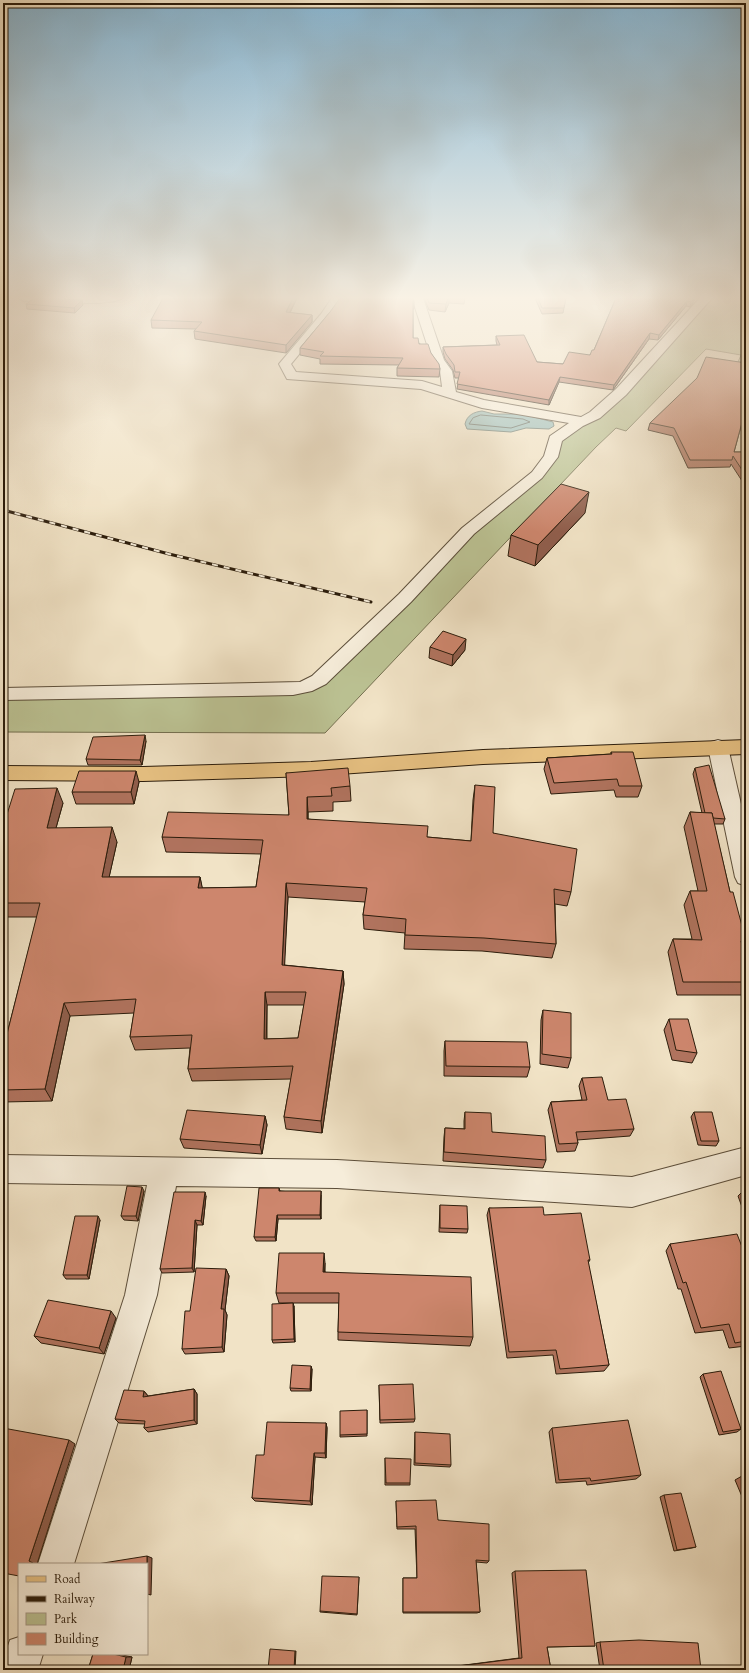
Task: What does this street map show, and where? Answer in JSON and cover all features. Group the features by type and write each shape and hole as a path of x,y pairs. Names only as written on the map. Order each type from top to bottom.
{"main road":[{"path":"3,773 144,774 303,769 483,757 746,747"}],"street":[{"path":"294,376 340,378 422,385 482,404 583,421"},
{"path":"447,376 450,394"},
{"path":"3,694 293,689 305,687 319,680 381,622 468,531 537,476 551,457 555,439 563,432 595,415 621,392 635,376"},
{"path":"718,747 746,877"},
{"path":"3,1169 337,1174 632,1192 746,1161"},
{"path":"56,1563 141,1295 164,1171"},
{"path":"18,1670 24,1655"}],"green space":[{"path":"632,376 680,376 626,431 616,428 596,447 325,733 3,732 3,694 305,687 537,475 555,439 595,415"}],"water":[{"path":"482,411 494,414 522,414 553,422 554,426 549,429 526,428 511,432 467,429 465,424 467,418 476,412"}],"building":[{"path":"459,376 620,376 614,385 560,377 549,400 457,384"},
{"path":"698,376 746,376 746,415 744,415 734,452 746,452 746,476 733,456 732,460 690,460 674,428 650,423"},
{"path":"561,484 589,492 538,545 511,535"},
{"path":"443,631 466,639 453,655 430,647"},
{"path":"145,735 140,760 86,759 93,737"},
{"path":"611,752 633,752 642,786 619,786 617,779 554,783 547,758 612,754"},
{"path":"709,765 725,819 713,818 712,813 705,813 695,768"},
{"path":"348,768 350,786 331,788 332,796 307,797 307,819 428,826 427,837 471,841 475,785 495,787 493,833 577,849 571,892 554,889 556,944 484,938 405,935 406,919 363,915 367,888 286,883 282,965 343,971 321,1121 284,1117 293,1066 188,1069 192,1035 130,1037 136,999 64,1003 45,1089 3,1090 3,1038 6,1038 40,903 3,903 3,827 15,789 57,788 47,828 112,827 102,877 200,877 198,888 256,887 263,840 162,837 168,812 289,815 286,773","holes":["265,992 306,992 298,1038 264,1039"]},
{"path":"79,771 136,771 131,792 72,792"},
{"path":"690,812 712,813 730,892 733,892 746,941 741,941 746,962 746,982 683,982 673,939 702,940 690,891 707,891"},
{"path":"543,1010 571,1013 571,1058 542,1054"},
{"path":"669,1019 688,1019 697,1053 676,1050"},
{"path":"445,1041 527,1042 530,1067 446,1066"},
{"path":"602,1077 608,1100 626,1099 634,1129 576,1132 578,1143 559,1144 551,1102 587,1100 582,1078"},
{"path":"187,1110 265,1116 260,1145 180,1139"},
{"path":"465,1112 491,1113 492,1132 545,1136 546,1160 444,1152 445,1128 465,1129"},
{"path":"694,1112 712,1112 719,1141 701,1141"},
{"path":"127,1186 142,1187 136,1216 121,1216"},
{"path":"259,1188 279,1188 279,1191 321,1191 320,1215 277,1215 275,1237 254,1237"},
{"path":"174,1192 205,1192 201,1221 195,1220 192,1268 160,1269"},
{"path":"440,1205 467,1206 468,1229 440,1228"},
{"path":"543,1207 544,1215 581,1213 590,1260 588,1260 609,1365 560,1369 556,1350 509,1352 489,1208"},
{"path":"75,1216 98,1216 87,1275 63,1275"},
{"path":"737,1234 746,1257 746,1341 735,1343 729,1324 701,1328 686,1282 683,1283 670,1244"},
{"path":"279,1253 324,1253 323,1272 471,1277 473,1337 338,1332 339,1293 276,1293"},
{"path":"196,1268 226,1269 221,1309 224,1309 222,1347 182,1349 185,1311 190,1311"},
{"path":"48,1300 111,1311 99,1348 34,1336"},
{"path":"293,1303 294,1339 272,1340 272,1304"},
{"path":"292,1365 311,1366 310,1389 290,1388"},
{"path":"721,1371 741,1429 723,1432 703,1374"},
{"path":"413,1384 415,1419 380,1420 379,1385"},
{"path":"194,1389 194,1420 144,1428 145,1421 115,1419 124,1390 144,1391 143,1397"},
{"path":"367,1410 367,1434 340,1435 340,1411"},
{"path":"628,1420 641,1475 591,1481 590,1478 559,1480 552,1428"},
{"path":"267,1422 326,1423 325,1453 314,1453 310,1501 252,1498 256,1455 264,1455"},
{"path":"3,1428 69,1440 29,1561 33,1563 18,1563 18,1576 3,1573"},
{"path":"415,1432 450,1434 451,1465 415,1463"},
{"path":"385,1458 411,1459 410,1483 386,1483"},
{"path":"746,1475 746,1486 742,1476"},
{"path":"681,1493 696,1547 677,1550 664,1495"},
{"path":"436,1500 438,1520 489,1524 489,1561 476,1560 480,1612 403,1612 403,1578 417,1578 416,1526 397,1527 396,1501"},
{"path":"147,1556 147,1563 103,1563"},
{"path":"586,1570 595,1646 547,1647 551,1670 460,1670 459,1666 522,1658 515,1571"},
{"path":"322,1576 359,1577 357,1614 320,1611"},
{"path":"639,1640 698,1643 701,1670 604,1670 600,1642"},
{"path":"270,1649 295,1651 294,1670 268,1670"},
{"path":"93,1655 117,1655 126,1657 123,1670 88,1670"},
{"path":"352,1666 373,1666 373,1670 352,1670"}],"railway":[{"path":"3,510 169,554 371,602"}]}
